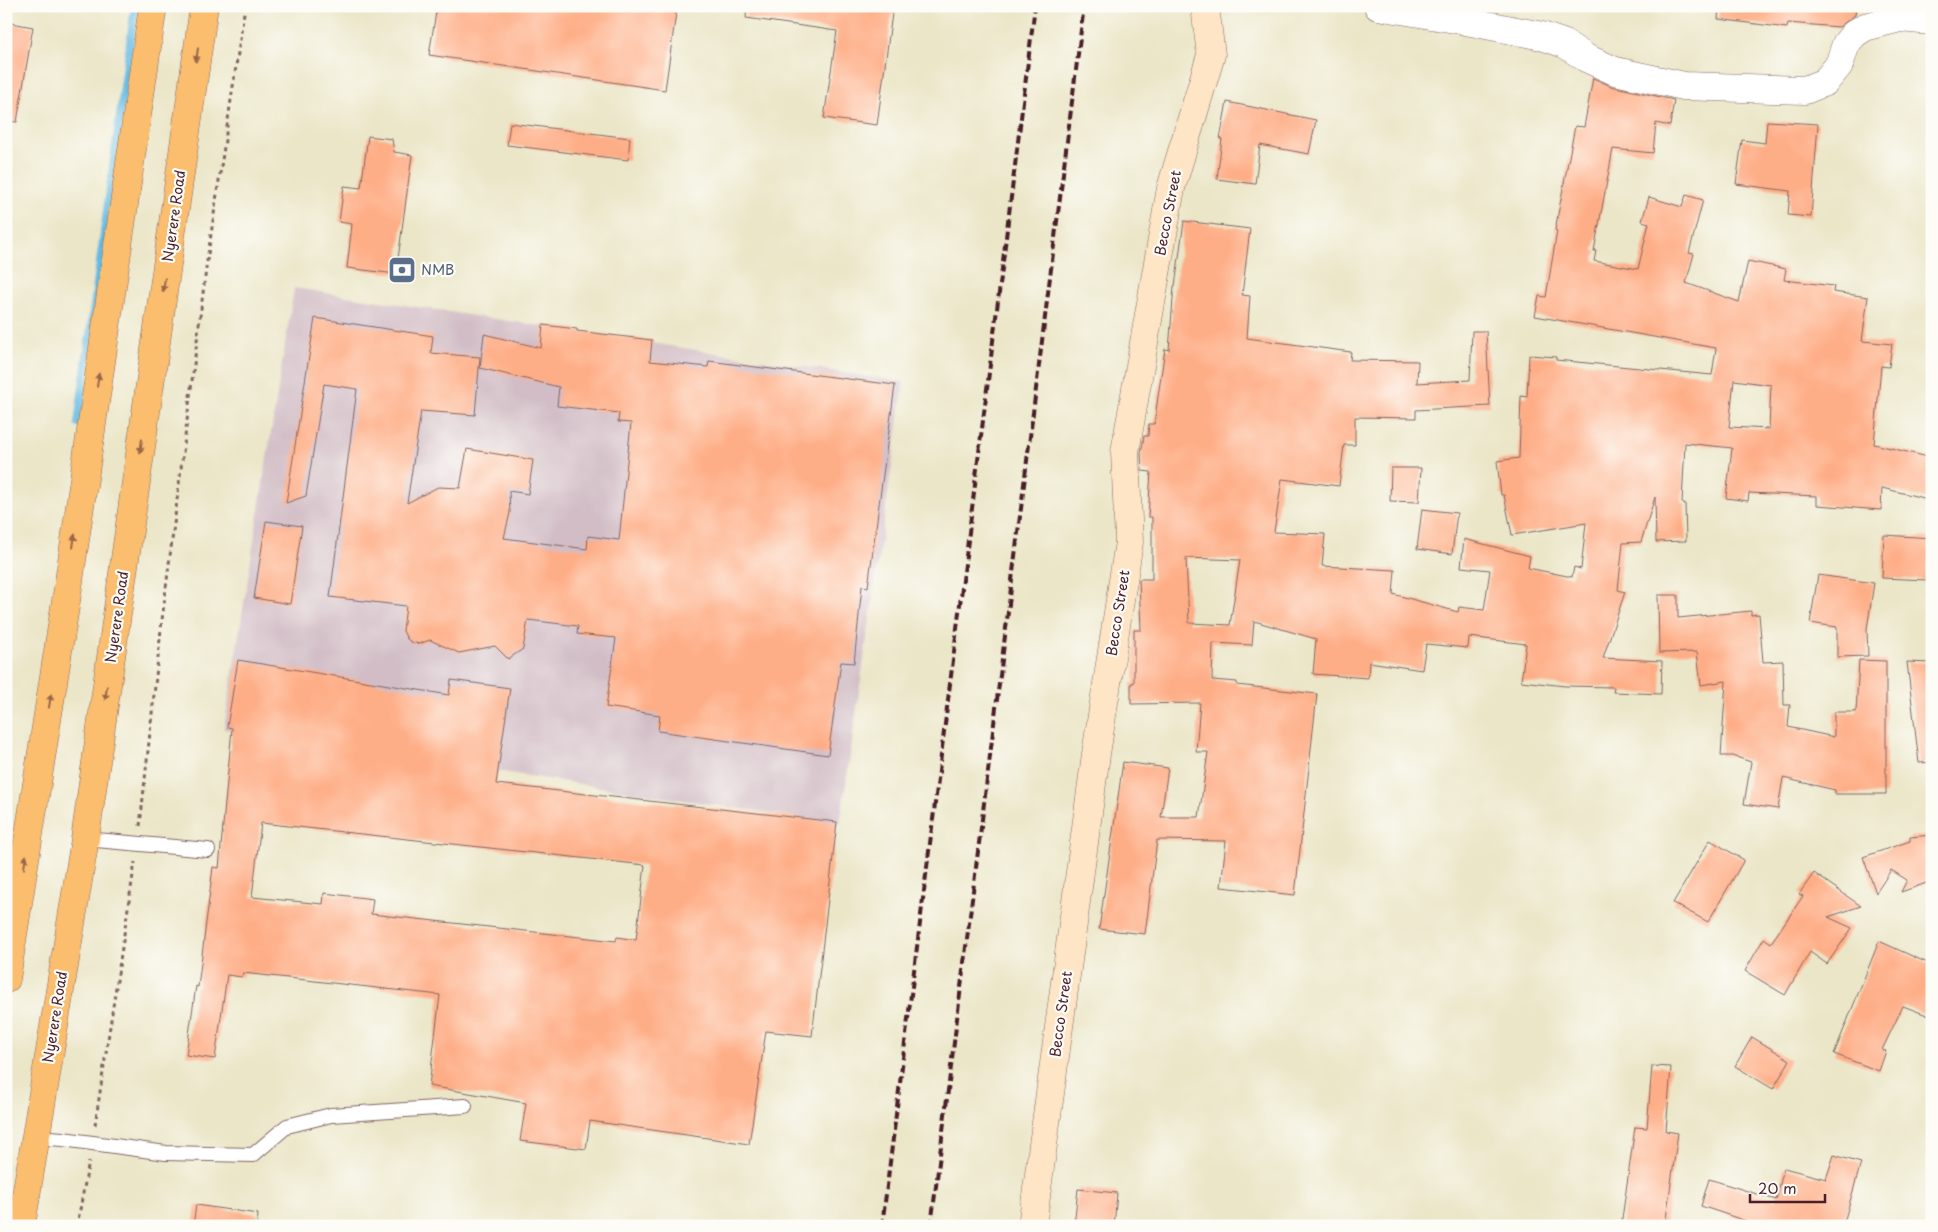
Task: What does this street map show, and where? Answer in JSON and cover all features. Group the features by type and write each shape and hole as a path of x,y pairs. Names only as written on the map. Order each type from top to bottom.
{"highway":[{"path":"6,979 69,578 153,6"},
{"name":"Nyerere Road","path":"21,1226 85,838 204,6"}],"street":[{"name":"Becco Street","path":"1032,1226 1096,754 1129,542 1125,452 1171,188 1211,55 1205,6"},
{"path":"1378,6 1542,36 1566,44 1586,58 1615,71 1684,86 1795,90 1805,90 1825,82 1839,65 1846,44 1854,34 1865,27 1900,18 1932,21"}],"lane":[{"path":"85,838 208,850"},
{"path":"36,1137 166,1153 253,1156 287,1126 331,1115 465,1106"}],"path":[{"path":"77,1226 93,1143 138,844 164,610 206,271 246,6"}],"shaded area":[{"path":"294,288 904,382 840,824 224,729"}],"building":[{"path":"437,6 677,6 665,90 429,55"},
{"path":"747,6 893,6 877,125 824,118 837,31 746,18"},
{"path":"1719,6 1856,6 1855,15 1839,27 1788,23 1787,28 1718,19"},
{"path":"6,22 33,27 17,122 6,121"},
{"path":"1593,78 1611,86 1674,100 1670,126 1656,123 1653,153 1613,149 1594,251 1596,251 1594,261 1638,269 1649,223 1642,221 1649,197 1682,207 1686,195 1703,200 1689,253 1694,254 1686,283 1739,302 1748,261 1786,269 1784,280 1834,286 1833,292 1868,297 1862,341 1892,344 1889,367 1881,366 1874,444 1932,458 1932,500 1882,488 1881,510 1817,505 1817,496 1749,493 1748,501 1726,498 1732,448 1685,443 1682,503 1685,503 1686,541 1656,542 1655,497 1641,542 1623,543 1618,590 1625,592 1603,658 1662,661 1661,694 1613,692 1614,687 1565,686 1521,681 1526,644 1469,637 1468,648 1426,644 1422,670 1369,662 1368,678 1313,674 1316,639 1254,621 1252,645 1213,643 1212,680 1237,682 1237,685 1317,694 1295,895 1221,887 1226,841 1157,840 1145,934 1099,929 1123,762 1168,768 1161,817 1199,817 1208,752 1196,752 1200,703 1131,704 1131,683 1134,683 1134,630 1141,630 1139,579 1152,579 1152,517 1148,517 1151,472 1142,471 1141,453 1144,436 1148,436 1149,424 1154,424 1165,349 1169,350 1174,286 1184,221 1250,229 1242,295 1250,296 1247,338 1351,352 1350,360 1418,361 1417,383 1470,380 1472,331 1486,331 1490,406 1416,410 1416,418 1355,417 1355,445 1344,445 1339,486 1282,479 1274,532 1325,534 1322,566 1395,570 1393,594 1458,612 1459,607 1484,610 1490,570 1461,567 1464,539 1530,556 1528,568 1572,577 1574,567 1581,569 1586,523 1512,535 1504,495 1501,495 1497,461 1519,458 1521,396 1527,397 1529,355 1556,357 1556,360 1712,375 1716,348 1535,316 1539,296 1546,297 1557,231 1555,230 1575,126 1584,127","holes":["1734,380 1771,385 1769,429 1729,427","1186,558 1240,560 1230,625 1189,623"]},
{"path":"1227,102 1316,120 1309,154 1260,145 1255,184 1217,179 1222,139 1220,139"},
{"path":"1767,121 1818,124 1811,217 1788,215 1790,191 1736,184 1742,140 1765,143"},
{"path":"510,123 630,138 628,160 507,145"},
{"path":"368,136 392,139 394,152 412,155 396,274 347,268 352,224 339,222 344,186 361,188"},
{"path":"315,318 433,336 431,353 480,357 475,415 421,411 407,503 438,487 460,488 467,449 533,460 528,494 509,491 510,513 504,538 587,549 588,536 619,540 631,423 618,422 619,413 557,406 559,387 480,368 484,334 541,348 543,325 577,329 577,331 652,340 650,361 708,367 709,361 895,385 868,587 862,586 854,663 841,662 828,755 658,731 660,715 606,707 616,638 577,634 578,626 528,620 523,649 508,659 495,646 459,653 430,640 419,644 407,639 403,631 406,606 330,597 357,389 324,384 306,496 286,503"},
{"path":"1391,468 1421,468 1419,502 1390,501"},
{"path":"1422,509 1457,513 1452,554 1417,549"},
{"path":"266,521 302,526 290,604 254,598"},
{"path":"1884,535 1932,538 1932,565 1928,565 1927,580 1882,578"},
{"path":"1818,575 1874,583 1867,629 1868,656 1837,657 1837,627 1810,623"},
{"path":"1658,595 1678,595 1678,618 1751,611 1751,615 1759,614 1763,662 1783,661 1784,705 1790,705 1788,727 1834,737 1834,712 1856,712 1859,660 1886,661 1886,794 1835,794 1835,790 1783,778 1778,809 1744,804 1751,762 1733,756 1721,756 1726,681 1701,685 1697,652 1659,653"},
{"path":"238,660 449,695 451,680 510,688 496,784 837,822 812,1036 766,1031 749,1144 590,1121 586,1149 520,1141 526,1103 429,1086 440,995 243,973 242,977 227,975 215,1059 186,1055 196,986 198,987 213,867 219,868 232,728 227,727","holes":["261,823 645,865 636,940 617,937 616,941 371,914 373,899 324,893 323,904 252,897"]},
{"path":"1907,662 1932,663 1932,762 1919,763"},
{"path":"1932,835 1932,881 1901,892 1907,880 1891,870 1876,893 1863,857 1910,841 1910,837"},
{"path":"1710,840 1744,860 1708,922 1673,903"},
{"path":"1814,873 1861,906 1828,917 1852,928 1827,964 1810,952 1785,995 1745,971 1764,938 1771,943 1803,896 1799,894"},
{"path":"1879,941 1932,965 1932,1017 1903,1006 1882,1050 1886,1051 1879,1071 1834,1054"},
{"path":"1752,1037 1790,1060 1773,1089 1735,1066"},
{"path":"1652,1066 1671,1067 1666,1131 1678,1133 1665,1226 1621,1226 1635,1127 1647,1128"},
{"path":"1834,1155 1861,1163 1843,1226 1761,1226 1701,1206 1709,1179 1776,1200 1784,1168 1826,1179"},
{"path":"1078,1189 1117,1193 1114,1226 1074,1226"},
{"path":"196,1205 258,1214 257,1226 193,1226"}],"waterway":[{"path":"78,423 135,6"}],"railway":[{"path":"882,1226 1035,6"},
{"path":"931,1226 1084,6"}],"place":[{"name":"NMB","path":"402,270"}]}
